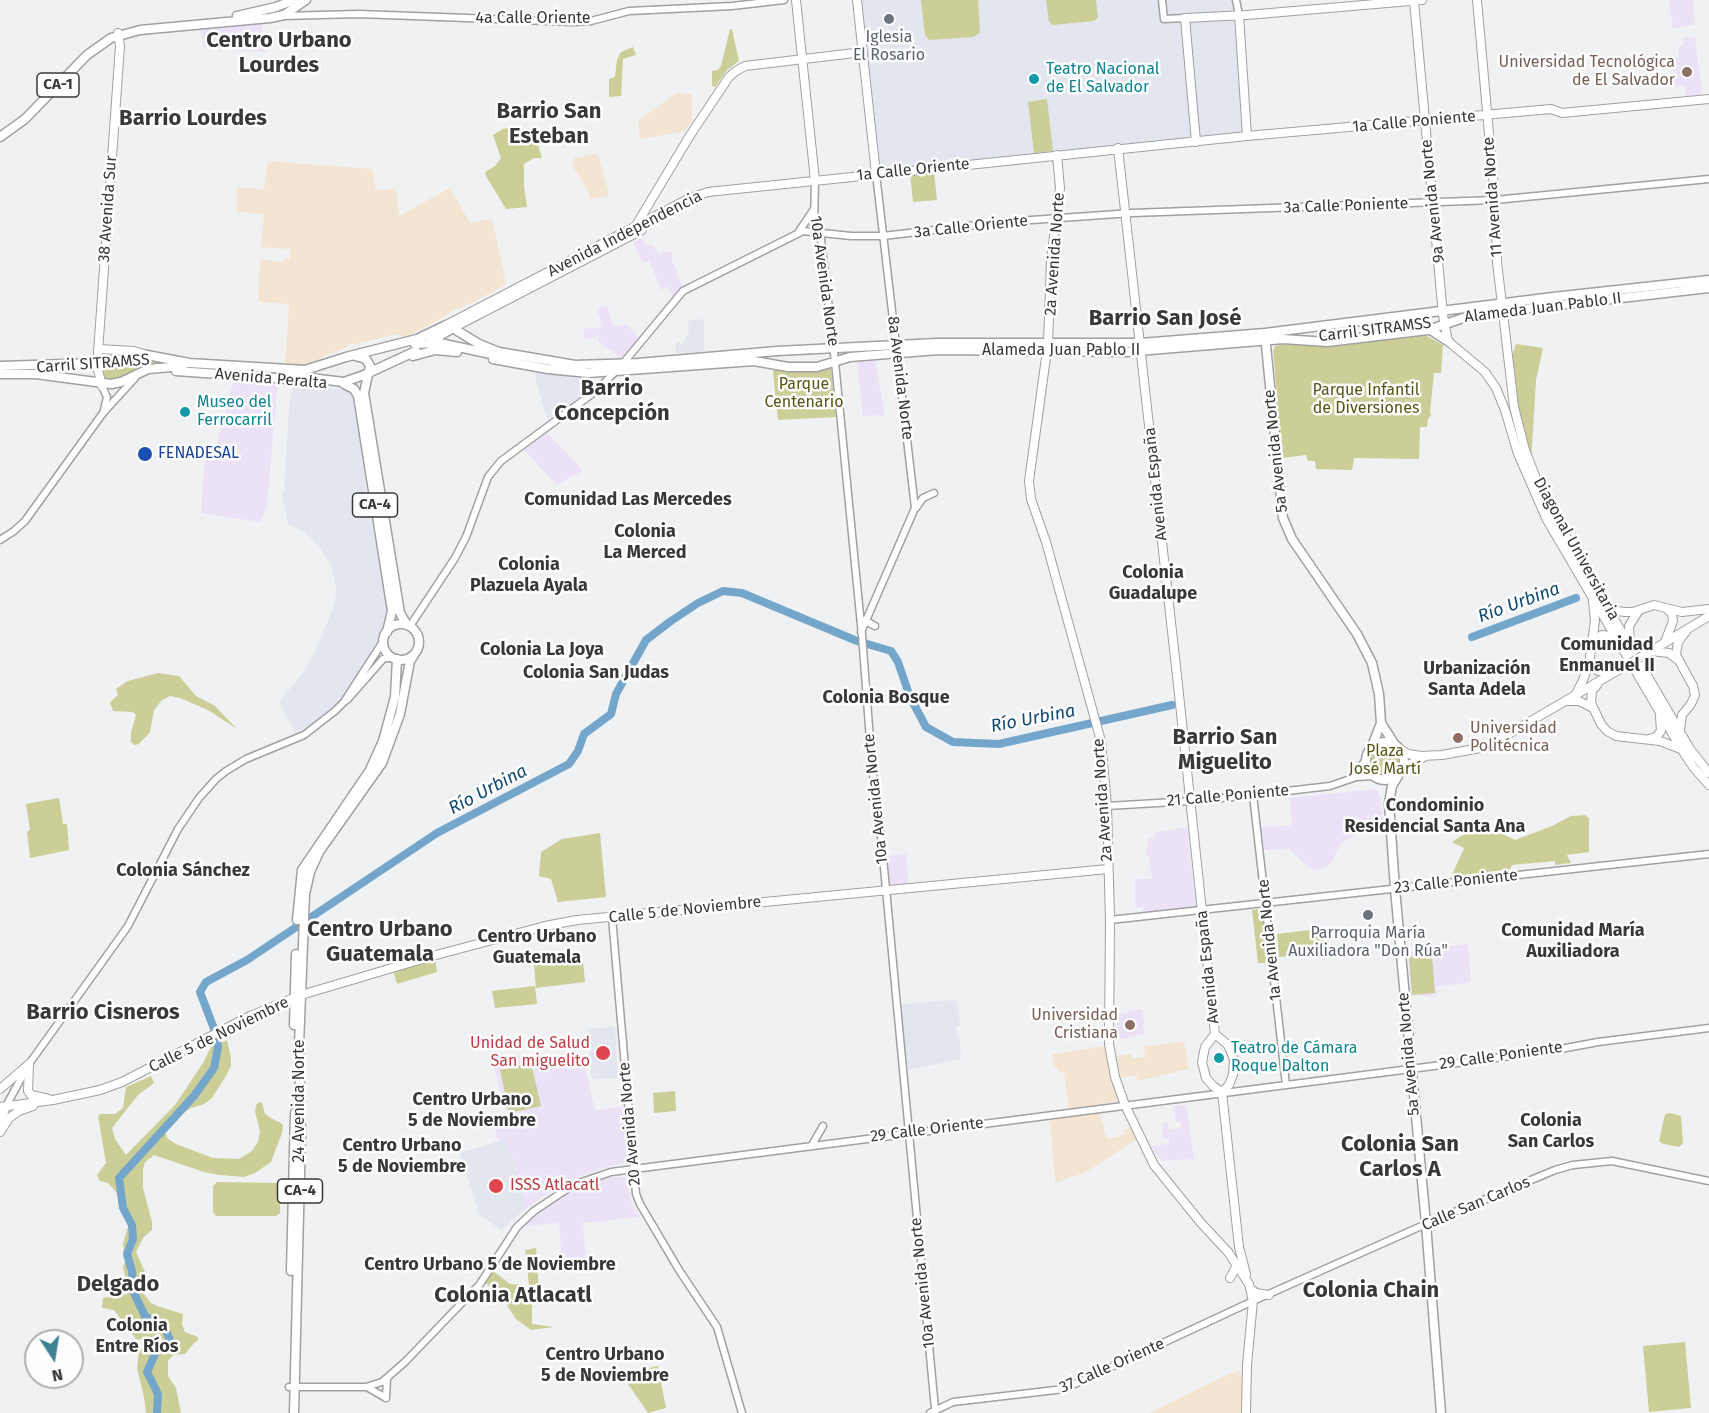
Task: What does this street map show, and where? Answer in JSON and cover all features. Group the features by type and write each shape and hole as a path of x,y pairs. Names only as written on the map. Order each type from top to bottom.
{"main road":[{"name":"CA-1","path":"0,132 24,114 82,54 107,36 129,28 151,24 232,17 294,0"},
{"name":"CA-1","path":"0,137 20,123 93,50 118,34 149,29 260,20 281,15 306,0"},
{"name":"10a Avenida Norte","path":"796,0 815,180"},
{"name":"8a Avenida Norte","path":"857,0 876,174"},
{"path":"1196,142 1185,18 1422,0"},
{"name":"11 Avenida Norte","path":"1477,0 1502,307"},
{"name":"9a Avenida Norte","path":"1414,1 1444,318 1449,342"},
{"path":"281,15 279,9 282,4"},
{"path":"1239,15 1247,136"},
{"path":"107,36 118,34 129,28"},
{"name":"38 Avenida Sur","path":"99,349 120,46 118,34"},
{"path":"634,228 689,137 729,77 745,66 863,52"},
{"name":"1a Calle Poniente","path":"1118,148 1551,109 1562,113 1709,99"},
{"name":"1a Calle Oriente","path":"708,192 1118,148"},
{"name":"Avenida España","path":"1118,148 1215,1034 1205,1047 1202,1068 1209,1082 1222,1092 1232,1080 1235,1064 1228,1045 1215,1034"},
{"name":"2a Avenida Norte","path":"1057,155 1060,188 1051,261 1048,347 1029,481 1031,499 1047,542 1100,733 1107,806 1110,920 1109,1044 1115,1077 1125,1105 1154,1165 1228,1252 1250,1287 1252,1302 1246,1413"},
{"name":"Avenida Independencia","path":"449,327 690,198 708,192"},
{"name":"Avenida Independencia","path":"449,327 623,241 708,192"},
{"name":"Carril SITRAMSS","path":"1266,337 1444,318 1464,312 1502,307 1709,284"},
{"name":"Alameda Juan Pablo II","path":"1266,337 1327,342 1429,329 1444,318 1502,307"},
{"name":"Alameda Juan Pablo II","path":"1141,348 1463,317 1502,307"},
{"name":"Diagonal Universitaria","path":"1502,307 1510,383 1509,409 1518,454 1534,495 1656,707 1694,768 1709,785"},
{"path":"449,327 475,342 504,353 575,365 619,367 754,361 793,367 822,366 834,355"},
{"name":"Avenida Peralta","path":"99,349 134,351 189,363 292,371 309,370 417,339 449,327"},
{"name":"Avenida Peralta","path":"101,384 114,387 146,373 164,370 355,383 413,356 449,327"},
{"path":"1429,329 1449,342"},
{"name":"5a Avenida Norte","path":"1266,337 1280,506 1292,539 1367,653 1377,680 1381,723 1371,749"},
{"name":"Carril SITRAMSS","path":"281,375 313,373 357,356 429,342 567,369 758,356 794,364 816,363 834,355 938,346 1141,348"},
{"name":"Diagonal Universitaria","path":"1449,342 1485,372 1509,409 1541,491 1694,755 1709,773"},
{"name":"Carril SITRAMSS","path":"0,373 137,358 185,366 344,382 369,375 421,349 437,346 457,348"},
{"path":"99,349 98,364 101,384"},
{"path":"413,356 428,351 443,350 570,372 777,351 850,357 897,350"},
{"name":"Avenida Peralta","path":"98,364 147,355"},
{"path":"357,356 368,362 369,375"},
{"path":"0,366 98,364"},
{"name":"Carril SITRAMSS","path":"0,373 36,374 101,384 116,383 155,367 185,366"},
{"name":"CA-4","path":"301,912 308,878 320,852 376,771 390,744 404,700 407,678 418,648 419,639 416,632 408,626 400,613 364,393 364,384 369,375"},
{"path":"1496,388 1504,389 1510,383"},
{"name":"CA-4","path":"298,996 302,870 376,759 393,709 397,682 394,658 385,649 385,636 392,611 358,396 351,387 344,384"},
{"path":"1575,695 1583,680 1592,645 1595,621 1592,597"},
{"path":"1604,601 1617,610 1633,612 1654,605 1682,612 1709,609"},
{"path":"1636,657 1628,629 1631,620 1640,609"},
{"path":"1665,642 1673,621 1672,614 1667,609"},
{"path":"1425,756 1387,780 1376,777 1368,770 1366,759 1371,749 1382,743 1397,747 1412,755 1425,756 1452,754 1495,742 1709,616"},
{"path":"385,636 395,626 408,626"},
{"path":"1681,732 1682,715 1693,701 1694,691 1678,660 1677,646 1687,630"},
{"path":"1592,645 1602,635 1618,641"},
{"path":"1648,652 1666,652 1678,660"},
{"path":"394,658 406,659 414,655"},
{"path":"1590,656 1591,665 1598,671 1619,670"},
{"path":"1599,682 1591,697 1593,708 1601,724 1612,734 1648,739 1682,750"},
{"path":"1661,698 1673,707 1689,706"},
{"path":"1563,703 1579,701 1593,708"},
{"path":"1648,739 1656,737 1661,731 1662,723 1656,707"},
{"name":"5a Avenida Norte","path":"1381,723 1397,747"},
{"path":"1397,747 1404,759 1399,774"},
{"name":"5a Avenida Norte","path":"1399,774 1392,786 1389,803 1441,1413"},
{"name":"5a Avenida Norte","path":"1376,777 1389,803"},
{"name":"Calle 5 de Noviembre","path":"3,1107 53,1100 100,1090 122,1082 228,1027 298,996 501,937 577,920 1108,869"},
{"name":"24 Avenida Norte","path":"292,1387 298,996"},
{"path":"0,1089 29,1064"},
{"path":"29,1064 28,1091 31,1095 53,1100"},
{"path":"1222,1092 1239,1246 1250,1287 1256,1293 1269,1295"},
{"path":"0,1132 9,1118 19,1111 53,1100"},
{"path":"0,1124 3,1107"},
{"path":"1228,1252 1235,1252 1239,1246"},
{"path":"1230,1278 1237,1265"},
{"name":"CA-4","path":"289,1413 292,1387"},
{"name":"CA-4","path":"292,1387 294,1413"}],"street":[{"name":"4a Calle Oriente","path":"281,15 359,14 574,22 591,21 629,11 732,6 784,0"},
{"path":"1162,0 1164,19 1185,18"},
{"path":"1236,0 1239,15"},
{"name":"8a Avenida Norte","path":"876,174 915,508"},
{"name":"3a Calle Poniente","path":"1125,213 1495,201 1709,179"},
{"name":"10a Avenida Norte","path":"815,180 814,226 821,239 834,355 909,1133 933,1411"},
{"path":"408,626 455,558 466,537 488,477 494,469 513,451 591,396 619,367 683,291 798,233 814,208"},
{"name":"3a Calle Oriente","path":"798,233 807,231 851,236 883,236 994,223 1125,213"},
{"path":"0,540 25,521 103,413 135,378"},
{"path":"101,384 107,397 103,413"},
{"path":"861,633 915,508 923,498 934,493"},
{"path":"858,601 865,608 873,605"},
{"path":"859,612 866,622 875,626"},
{"path":"344,702 385,636"},
{"path":"3,1107 29,1064 128,926 178,829 199,798 226,771 246,759 304,735 324,721 353,695 383,659 394,658"},
{"path":"1348,779 1366,759"},
{"name":"21 Calle Poniente","path":"1107,806 1253,795 1330,786 1348,779 1376,777"},
{"name":"1a Avenida Norte","path":"1253,795 1286,1085"},
{"name":"23 Calle Poniente","path":"1110,920 1709,854"},
{"name":"20 Avenida Norte","path":"612,917 636,1194 679,1270 717,1327 742,1413"},
{"name":"29 Calle Poniente","path":"1222,1092 1709,1028"},
{"name":"29 Calle Oriente","path":"366,1387 387,1398 387,1379 480,1284 517,1227 555,1196 582,1181 633,1168 1222,1092"},
{"path":"812,1145 824,1126 825,1136 833,1143"},
{"name":"Calle San Carlos","path":"1252,1302 1426,1224 1555,1170 1574,1165 1621,1162 1709,1181"},
{"name":"37 Calle Oriente","path":"933,1411 949,1403 964,1400 1064,1389 1252,1302"},
{"path":"292,1387 366,1387 387,1379"}],"shaded area":[{"path":"857,0 1236,0 1247,136 876,174"},
{"name":"Universidad Tecnológica de El Salvador","path":"1669,0 1693,0 1695,24 1673,28"},
{"path":"262,24 265,52 203,47 201,30"},
{"name":"Universidad Tecnológica de El Salvador","path":"1695,37 1702,94 1686,97 1685,86 1675,87 1672,58 1679,57 1678,47 1683,46 1682,38"},
{"path":"676,93 692,94 692,122 685,131 640,139 638,121"},
{"path":"595,154 599,157 609,196 589,199 589,192 573,167 574,158"},
{"path":"268,161 372,169 376,190 396,189 399,216 450,188 470,223 492,219 506,283 405,338 399,334 349,344 348,347 324,356 312,365 297,367 285,365 289,304 258,300 261,260 284,262 284,259 290,258 290,249 261,247 264,214 237,212 237,188 264,189"},
{"path":"641,238 647,245 653,245 658,253 672,251 672,260 682,286 673,297 668,286 661,290 649,261 643,262 633,243"},
{"path":"607,306 613,326 627,325 639,338 621,358 599,342 599,335 585,340 583,329 602,327 597,309"},
{"path":"704,319 704,352 675,353 676,342 683,344 689,335 688,321"},
{"path":"875,360 885,415 863,416 857,362"},
{"path":"541,372 581,378 585,383 585,395 547,419 535,377"},
{"path":"234,378 278,381 267,504 261,522 201,513 205,455 215,453"},
{"path":"293,385 348,390 353,395 363,447 365,484 387,607 386,619 379,638 341,700 331,710 296,734 279,702 304,671 314,653 335,602 336,588 331,565 319,546 303,531 288,524 282,493 284,492 289,407"},
{"path":"547,433 583,470 557,485 523,449"},
{"path":"1376,789 1380,797 1383,820 1341,843 1332,862 1326,867 1316,870 1309,867 1289,849 1264,850 1261,828 1292,825 1290,798"},
{"path":"1187,827 1196,906 1143,913 1144,907 1135,907 1135,879 1152,879 1149,855 1146,856 1147,839 1154,838 1154,833"},
{"path":"906,854 909,886 890,887 888,856"},
{"path":"1468,944 1471,983 1436,986 1437,997 1411,995 1408,951 1431,952 1431,948"},
{"path":"954,1000 958,1002 960,1025 956,1026 961,1059 908,1070 900,1008 903,1004"},
{"name":"Universidad Cristiana","path":"1143,1009 1144,1034 1116,1040 1117,1014"},
{"name":"Unidad de Salud San miguelito","path":"615,1027 618,1078 591,1079 588,1029"},
{"path":"1184,1042 1189,1069 1138,1081 1136,1075 1120,1078 1117,1056 1131,1054 1132,1058 1145,1057 1144,1046"},
{"path":"1108,1046 1118,1101 1069,1109 1064,1072 1055,1069 1052,1054"},
{"path":"529,1055 543,1064 579,1060 586,1071 595,1110 625,1106 627,1156 625,1162 587,1173 566,1183 571,1191 590,1182 611,1177 626,1177 632,1205 640,1217 583,1223 586,1264 562,1266 559,1223 524,1226 537,1212 566,1192 561,1184 527,1208 507,1139 499,1142 492,1120 507,1115 491,1056"},
{"path":"1186,1105 1194,1159 1162,1161 1151,1146 1169,1144 1169,1138 1163,1138 1162,1123 1167,1122 1169,1130 1181,1128 1180,1121 1176,1122 1173,1106"},
{"path":"1099,1111 1107,1139 1124,1135 1123,1131 1132,1127 1137,1139 1086,1172 1055,1183 1050,1118"},
{"name":"ISSS Atlacatl","path":"507,1139 527,1208 501,1230 479,1214 460,1153"},
{"path":"1240,1371 1242,1383 1242,1413 1149,1413"}],"green space":[{"path":"921,0 978,0 980,32 974,37 929,40 925,35"},
{"path":"1046,0 1096,0 1098,18 1094,21 1052,25 1049,21"},
{"path":"730,29 732,29 739,61 727,70 715,87 712,86 712,71 718,70 721,66"},
{"path":"633,47 636,55 623,59 621,96 609,97 609,79 615,77 617,60 621,52"},
{"path":"1047,99 1053,151 1034,153 1028,102"},
{"path":"512,127 513,131 533,128 542,158 534,158 524,164 527,207 506,209 485,172 495,166 501,158 493,135"},
{"path":"934,172 937,200 913,202 910,173"},
{"name":"Parque Infantil de Diversiones","path":"1425,335 1443,345 1441,373 1434,373 1431,415 1427,427 1420,427 1419,459 1354,458 1352,470 1316,469 1315,461 1308,461 1306,455 1282,458 1273,350 1275,346 1290,343 1328,347"},
{"path":"1516,344 1543,348 1536,380 1531,462 1526,448 1512,375 1511,360"},
{"path":"142,359 171,364 123,380 106,381 99,374 100,369 104,366"},
{"name":"Parque Centenario","path":"774,368 831,369 836,417 778,420"},
{"path":"158,673 179,676 196,696 215,706 237,729 208,710 170,696 162,700 154,710 150,732 139,744 134,745 131,742 131,732 136,715 133,712 113,711 110,702 118,695 116,689 128,681"},
{"name":"Plaza José Martí","path":"1385,745 1396,750 1401,761 1396,772 1385,777 1374,772 1369,761 1374,750"},
{"path":"59,798 63,824 67,824 69,850 30,858 27,832 30,830 26,804"},
{"path":"1585,815 1589,818 1589,852 1567,855 1571,863 1555,865 1555,861 1512,865 1510,869 1451,877 1464,848 1452,842 1474,828 1492,829 1515,840 1571,816"},
{"path":"600,833 606,897 558,902 551,879 539,876 541,852 562,839"},
{"path":"1252,910 1262,911 1267,960 1264,963 1258,963"},
{"path":"1327,928 1330,952 1279,957 1277,934"},
{"path":"1432,955 1435,993 1412,995 1409,957"},
{"path":"435,958 437,972 397,984 393,970"},
{"path":"583,961 585,982 536,988 534,965"},
{"path":"535,986 537,1004 495,1008 492,991"},
{"path":"227,1040 231,1066 226,1076 211,1099 189,1109 173,1121 165,1130 167,1138 176,1144 213,1158 239,1159 252,1151 258,1142 260,1131 255,1112 259,1102 262,1103 265,1114 281,1123 282,1133 271,1162 255,1173 244,1177 204,1172 154,1155 145,1162 143,1188 152,1230 143,1238 136,1252 145,1272 144,1294 151,1303 183,1314 182,1325 185,1332 198,1337 198,1341 185,1354 173,1355 168,1361 168,1376 176,1388 181,1413 146,1413 137,1368 139,1352 146,1340 136,1339 114,1310 102,1308 103,1298 127,1294 123,1244 129,1223 116,1192 108,1183 100,1181 97,1175 106,1163 98,1116 115,1114 123,1108 126,1087 151,1076 154,1083 138,1095 112,1128 115,1139 126,1155 175,1105 211,1047"},
{"path":"531,1063 541,1106 509,1113 500,1070"},
{"path":"675,1091 676,1111 654,1113 653,1093"},
{"path":"1665,1114 1681,1116 1683,1143 1679,1147 1659,1141"},
{"path":"217,1182 278,1183 280,1213 276,1216 216,1216 213,1212 213,1186"},
{"path":"536,1248 539,1292 532,1293 532,1324 554,1327 531,1330 516,1319 505,1302 484,1281 492,1270 510,1284 527,1285 517,1286 515,1299 530,1294 525,1250"},
{"path":"1685,1342 1691,1408 1649,1412 1643,1346"},
{"path":"658,1366 666,1408 648,1413 621,1374"}],"waterway":[{"name":"Río Urbina","path":"157,1413 158,1394 147,1372 156,1352 170,1340 165,1329 145,1316 133,1291 132,1271 127,1254 133,1239 132,1225 123,1208 119,1178 194,1096 214,1068 218,1047 216,1034 200,992 206,982 247,960 437,833 569,764 578,751 584,734 611,714 616,694 646,640 671,621 698,603 723,591 742,593 857,641 891,651 898,662 910,697 926,727 953,742 999,744 1172,705"},
{"name":"Río Urbina","path":"1472,637 1576,598"}],"place":[{"name":"Iglesia El Rosario","path":"889,19"},
{"name":"Universidad Tecnológica de El Salvador","path":"1687,72"},
{"name":"Teatro Nacional de El Salvador","path":"1034,79"},
{"name":"Museo del Ferrocarril","path":"185,412"},
{"name":"FENADESAL","path":"145,454"},
{"name":"Universidad Politécnica","path":"1458,738"},
{"name":"Parroquia María Auxiliadora \"Don Rúa\"","path":"1368,915"},
{"name":"Universidad Cristiana","path":"1130,1025"},
{"name":"Unidad de Salud San miguelito","path":"603,1053"},
{"name":"Teatro de Cámara Roque Dalton","path":"1219,1058"},
{"name":"ISSS Atlacatl","path":"496,1186"}],"district":[{"name":"Centro Urbano Lourdes","path":"279,54"},
{"name":"Barrio Lourdes","path":"193,119"},
{"name":"Barrio San Esteban","path":"549,124"},
{"name":"Barrio San José","path":"1165,319"},
{"name":"Barrio Concepción","path":"612,402"},
{"name":"Comunidad Las Mercedes","path":"628,500"},
{"name":"Colonia La Merced","path":"645,542"},
{"name":"Colonia Plazuela Ayala","path":"529,575"},
{"name":"Colonia Guadalupe","path":"1153,583"},
{"name":"Colonia La Joya","path":"542,650"},
{"name":"Comunidad Enmanuel II","path":"1607,655"},
{"name":"Colonia San Judas","path":"596,673"},
{"name":"Urbanización Santa Adela","path":"1477,679"},
{"name":"Colonia Bosque","path":"886,698"},
{"name":"Barrio San Miguelito","path":"1225,750"},
{"name":"Condominio Residencial Santa Ana","path":"1435,816"},
{"name":"Colonia Sánchez","path":"183,871"},
{"name":"Comunidad María Auxiliadora","path":"1573,941"},
{"name":"Centro Urbano Guatemala","path":"380,942"},
{"name":"Centro Urbano Guatemala","path":"537,947"},
{"name":"Barrio Cisneros","path":"103,1013"},
{"name":"Centro Urbano 5 de Noviembre","path":"472,1110"},
{"name":"Colonia San Carlos","path":"1551,1131"},
{"name":"Centro Urbano 5 de Noviembre","path":"402,1156"},
{"name":"Colonia San Carlos A","path":"1400,1158"},
{"name":"Centro Urbano 5 de Noviembre","path":"490,1265"},
{"name":"Delgado","path":"118,1285"},
{"name":"Colonia Chain","path":"1371,1291"},
{"name":"Colonia Atlacatl","path":"513,1296"},
{"name":"Colonia Entre Ríos","path":"137,1336"},
{"name":"Centro Urbano 5 de Noviembre","path":"605,1365"}]}
